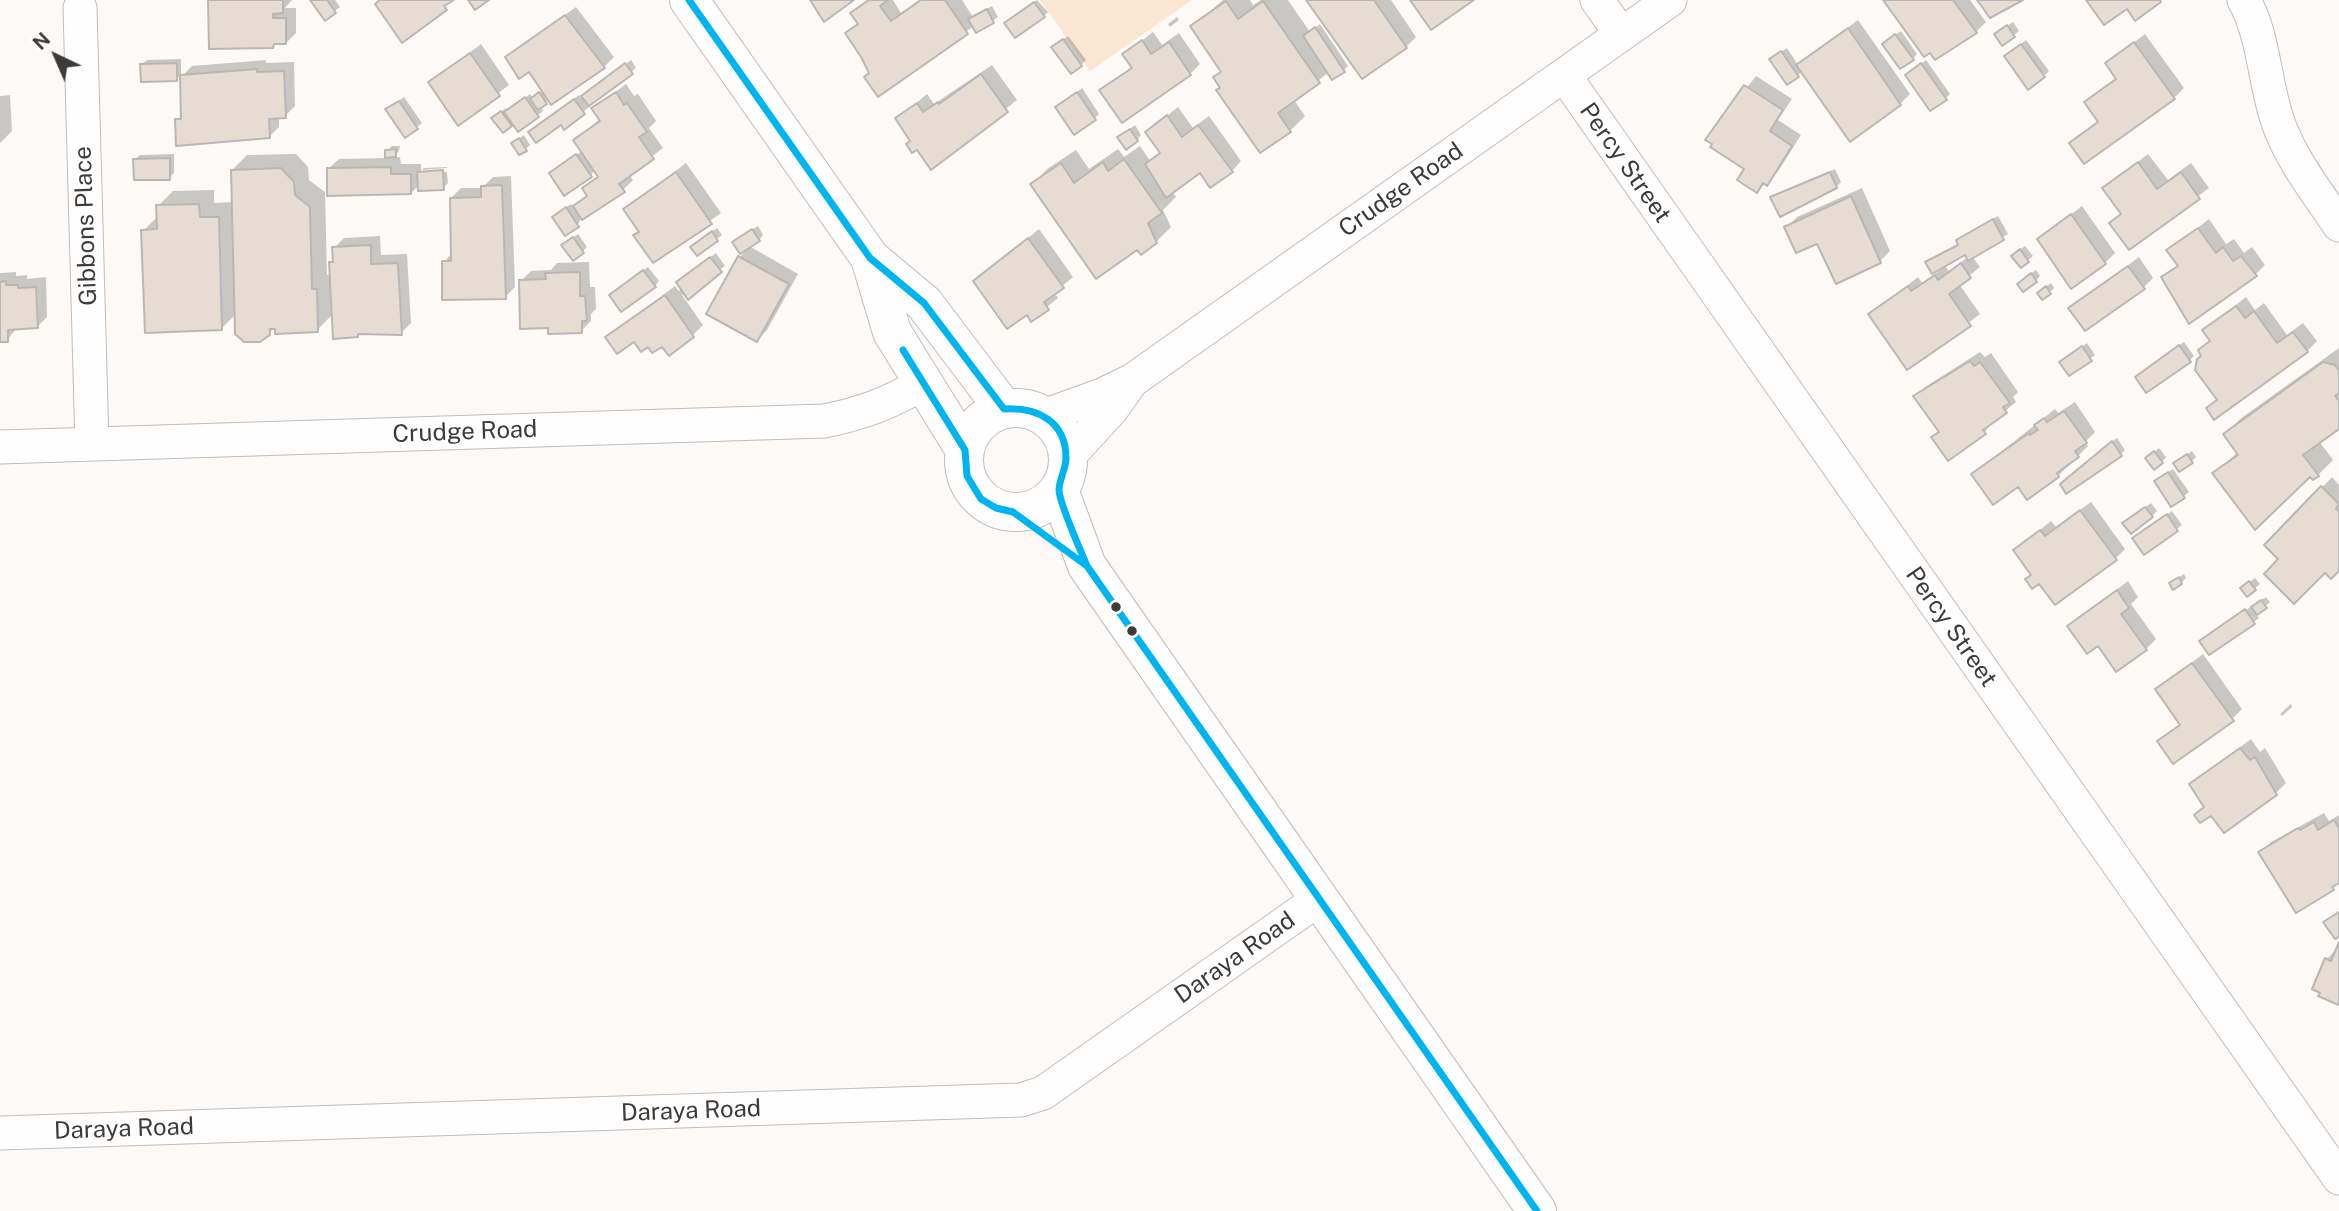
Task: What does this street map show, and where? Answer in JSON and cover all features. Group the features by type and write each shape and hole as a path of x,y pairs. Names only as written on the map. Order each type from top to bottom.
{"street":[{"path":"688,0 870,258 924,303 1004,409"},
{"path":"1597,0 1621,34"},
{"name":"Crudge Road","path":"1044,416 1102,395 1133,380 1670,0"},
{"path":"2244,0 2264,59 2277,120 2303,173 2339,225"},
{"name":"Gibbons Place","path":"80,8 92,444"},
{"name":"Percy Street","path":"1564,75 2336,1167"},
{"path":"870,258 892,332 964,450 967,476 981,499 996,508 1013,512 1030,510 1046,502 1063,474"},
{"name":"Crudge Road","path":"1063,474 1133,380"},
{"name":"Crudge Road","path":"0,447 824,421 860,415 898,399 923,383"},
{"path":"964,450 981,421 1004,409 1028,409 1057,426 1065,441 1063,474 1087,566"},
{"path":"1013,512 1087,566 1537,1211"},
{"name":"Daraya Road","path":"0,1133 1021,1100 1044,1093 1319,899"}],"shaded area":[{"path":"1040,0 1192,0 1090,71"}],"building":[{"path":"208,0 283,0 283,13 273,14 273,18 286,18 286,44 274,44 273,48 209,49"},
{"path":"310,0 327,0 336,13 325,21"},
{"path":"380,0 454,0 444,6 447,10 402,43 375,4"},
{"path":"468,0 489,0 475,10"},
{"path":"810,0 854,0 824,22"},
{"path":"869,0 888,0 880,6 891,21 921,0 945,0 968,34 878,97 864,77 869,73 845,33 858,24 850,13"},
{"path":"1306,0 1374,0 1407,48 1362,79"},
{"path":"1410,0 1474,0 1431,30"},
{"path":"1883,0 1953,0 1977,33 1935,60 1930,53 1924,57"},
{"path":"1977,0 2023,0 1990,18"},
{"path":"2086,0 2161,2 2135,21 2127,9 2104,25"},
{"path":"1226,1 1238,19 1263,1 1320,83 1278,113 1291,132 1260,153 1216,90 1220,88 1213,77 1221,72 1190,26"},
{"path":"1034,2 1045,17 1015,38 1004,23"},
{"path":"987,9 994,23 976,33 968,19"},
{"path":"565,15 605,68 551,105 529,72 519,79 505,57"},
{"path":"2007,25 2015,37 2002,46 1994,34"},
{"path":"1315,27 1345,72 1332,80 1303,36"},
{"path":"1848,28 1901,105 1850,142 1796,65"},
{"path":"1895,34 1914,60 1900,69 1882,44"},
{"path":"1063,39 1082,66 1071,74 1051,47"},
{"path":"1142,40 1151,54 1169,42 1191,75 1122,123 1099,90 1132,68 1122,54"},
{"path":"2134,42 2175,99 2084,164 2069,143 2098,122 2084,102 2116,79 2105,63"},
{"path":"2021,44 2045,77 2028,90 2004,56"},
{"path":"1781,51 1799,77 1787,85 1769,59"},
{"path":"470,53 500,96 458,126 428,82"},
{"path":"177,63 177,81 141,82 140,64"},
{"path":"625,63 633,74 589,106 581,96"},
{"path":"1921,63 1947,100 1930,111 1905,75"},
{"path":"257,69 257,72 284,71 286,118 269,119 270,138 176,146 175,119 181,119 180,75"},
{"path":"981,74 1008,112 931,170 917,150 912,153 906,144 910,141 895,118 917,103 923,112 938,102 939,104"},
{"path":"1744,85 1783,110 1770,131 1792,146 1767,186 1763,183 1757,193 1737,180 1744,169 1710,147 1712,144 1705,140"},
{"path":"539,92 547,104 538,110 530,99"},
{"path":"616,92 647,132 639,137 654,159 619,184 625,192 582,220 573,206 587,196 582,188 598,177 573,140 600,121 591,108"},
{"path":"1077,92 1096,120 1074,135 1055,107"},
{"path":"525,97 539,117 518,132 504,112"},
{"path":"574,99 585,114 564,130 561,125 536,143 528,132"},
{"path":"399,101 418,129 405,138 385,109"},
{"path":"501,111 512,126 503,133 491,118"},
{"path":"1167,115 1182,137 1198,125 1233,172 1210,188 1200,173 1166,198 1145,164 1160,153 1145,132"},
{"path":"1130,129 1138,141 1126,150 1117,137"},
{"path":"519,138 527,151 519,155 511,143"},
{"path":"396,149 396,157 385,158 385,150"},
{"path":"576,154 592,177 564,196 549,173"},
{"path":"170,158 170,180 134,180 133,159"},
{"path":"1124,159 1162,213 1148,223 1157,243 1141,255 1137,250 1096,279 1030,184 1061,163 1074,183 1103,162 1108,171"},
{"path":"2138,162 2157,189 2181,172 2200,199 2129,250 2109,223 2121,214 2102,188"},
{"path":"391,167 391,174 411,174 411,194 327,196 327,168"},
{"path":"281,168 294,182 295,195 310,207 312,289 317,289 318,332 275,334 275,329 270,329 270,335 260,342 244,342 235,334 231,170"},
{"path":"443,170 444,190 418,191 417,172"},
{"path":"676,172 712,224 653,263 633,235 639,232 623,209"},
{"path":"1830,172 1837,188 1780,217 1770,197"},
{"path":"502,185 506,299 442,300 442,261 451,261 450,198 481,197 481,186"},
{"path":"1851,196 1881,263 1836,284 1817,244 1796,253 1784,227"},
{"path":"199,204 200,217 219,217 222,330 145,333 141,230 157,229 156,205"},
{"path":"566,207 579,227 565,236 552,217"},
{"path":"2071,214 2106,264 2071,289 2037,239"},
{"path":"1993,219 2004,240 1968,261 1965,255 1932,274 1925,262 1958,245 1956,240"},
{"path":"2198,228 2216,253 2223,247 2233,261 2241,256 2257,276 2189,324 2161,277 2178,266 2166,250"},
{"path":"752,229 760,241 740,254 732,242"},
{"path":"712,231 718,241 697,256 690,247"},
{"path":"573,237 584,253 573,261 561,245"},
{"path":"1028,238 1064,288 1044,302 1049,310 1031,322 1027,315 1007,329 973,281"},
{"path":"371,245 371,264 398,263 402,335 358,334 358,337 333,339 329,262 333,262 332,247"},
{"path":"2020,249 2029,262 2021,268 2011,256"},
{"path":"738,256 789,284 757,342 706,314"},
{"path":"710,257 722,272 688,300 676,282"},
{"path":"1961,263 1971,278 1949,294 1971,326 1907,370 1868,314 1908,286 1911,291 1935,275 1938,280"},
{"path":"2128,266 2145,289 2085,331 2068,308"},
{"path":"643,270 656,287 621,312 609,295"},
{"path":"580,272 580,296 585,296 587,321 582,321 582,333 548,334 548,328 520,329 519,280 546,279 545,273"},
{"path":"2031,273 2037,282 2023,292 2017,284"},
{"path":"6,281 6,285 18,285 18,288 36,287 38,328 8,330 8,342 0,342 0,282"},
{"path":"2046,286 2051,294 2042,300 2037,293"},
{"path":"665,295 694,337 669,356 662,347 652,353 648,347 641,352 634,342 617,354 605,337"},
{"path":"2236,306 2245,318 2254,311 2277,343 2293,332 2308,352 2214,420 2206,408 2217,400 2195,370 2197,359 2201,356 2198,350 2210,341 2202,330"},
{"path":"2179,345 2191,362 2146,393 2135,377"},
{"path":"2082,346 2092,361 2069,376 2059,362"},
{"path":"1970,361 1974,366 1980,362 2010,403 2003,407 2007,413 1983,430 1986,434 1948,461 1931,437 1939,432 1913,396"},
{"path":"2323,362 2335,365 2339,371 2339,393 2335,396 2339,401 2339,429 2303,455 2319,476 2313,480 2310,477 2255,530 2212,473 2238,455 2223,434"},
{"path":"2064,411 2087,443 2075,451 2079,457 2057,473 2059,477 2027,500 2018,487 1993,505 1971,474 2029,433 2030,435 2038,430 2034,425 2044,418 2047,422"},
{"path":"2112,441 2122,456 2066,494 2060,484"},
{"path":"2154,451 2163,463 2154,470 2145,458"},
{"path":"2187,454 2193,463 2179,472 2173,463"},
{"path":"2168,472 2185,498 2171,507 2154,481"},
{"path":"2321,486 2339,504 2336,509 2339,511 2339,571 2331,579 2325,573 2294,604 2264,574 2278,559 2264,545"},
{"path":"2145,507 2153,517 2131,534 2122,523"},
{"path":"2080,510 2117,560 2055,605 2039,584 2032,589 2025,579 2031,575 2013,550 2040,530 2045,536"},
{"path":"2167,514 2178,531 2144,555 2132,538"},
{"path":"2179,577 2182,584 2173,590 2169,583"},
{"path":"2249,581 2256,590 2247,597 2240,588"},
{"path":"2117,590 2129,608 2121,614 2147,650 2116,672 2098,646 2087,654 2067,626"},
{"path":"2261,600 2267,608 2257,615 2251,607"},
{"path":"2245,609 2255,624 2209,655 2199,641"},
{"path":"2192,663 2234,721 2173,764 2157,741 2180,725 2155,689"},
{"path":"2240,748 2250,760 2255,757 2277,795 2224,833 2211,816 2200,823 2194,815 2204,807 2189,784"},
{"path":"2334,820 2339,828 2339,883 2332,887 2334,890 2296,913 2258,852 2298,828 2300,830 2314,822 2318,830"},
{"path":"2339,912 2339,937 2335,939 2323,922"},
{"path":"2339,942 2339,1005 2318,996 2320,993 2312,989 2325,958 2331,961"}],"transit line":[{"path":"689,0 870,258 924,303 1004,409 1038,414 1047,419 1061,434 1066,458 1059,486 1060,496 1087,566 1537,1211"},
{"path":"903,350 965,450 967,476 981,499 996,508 1013,512 1087,566 1097,580"}]}
